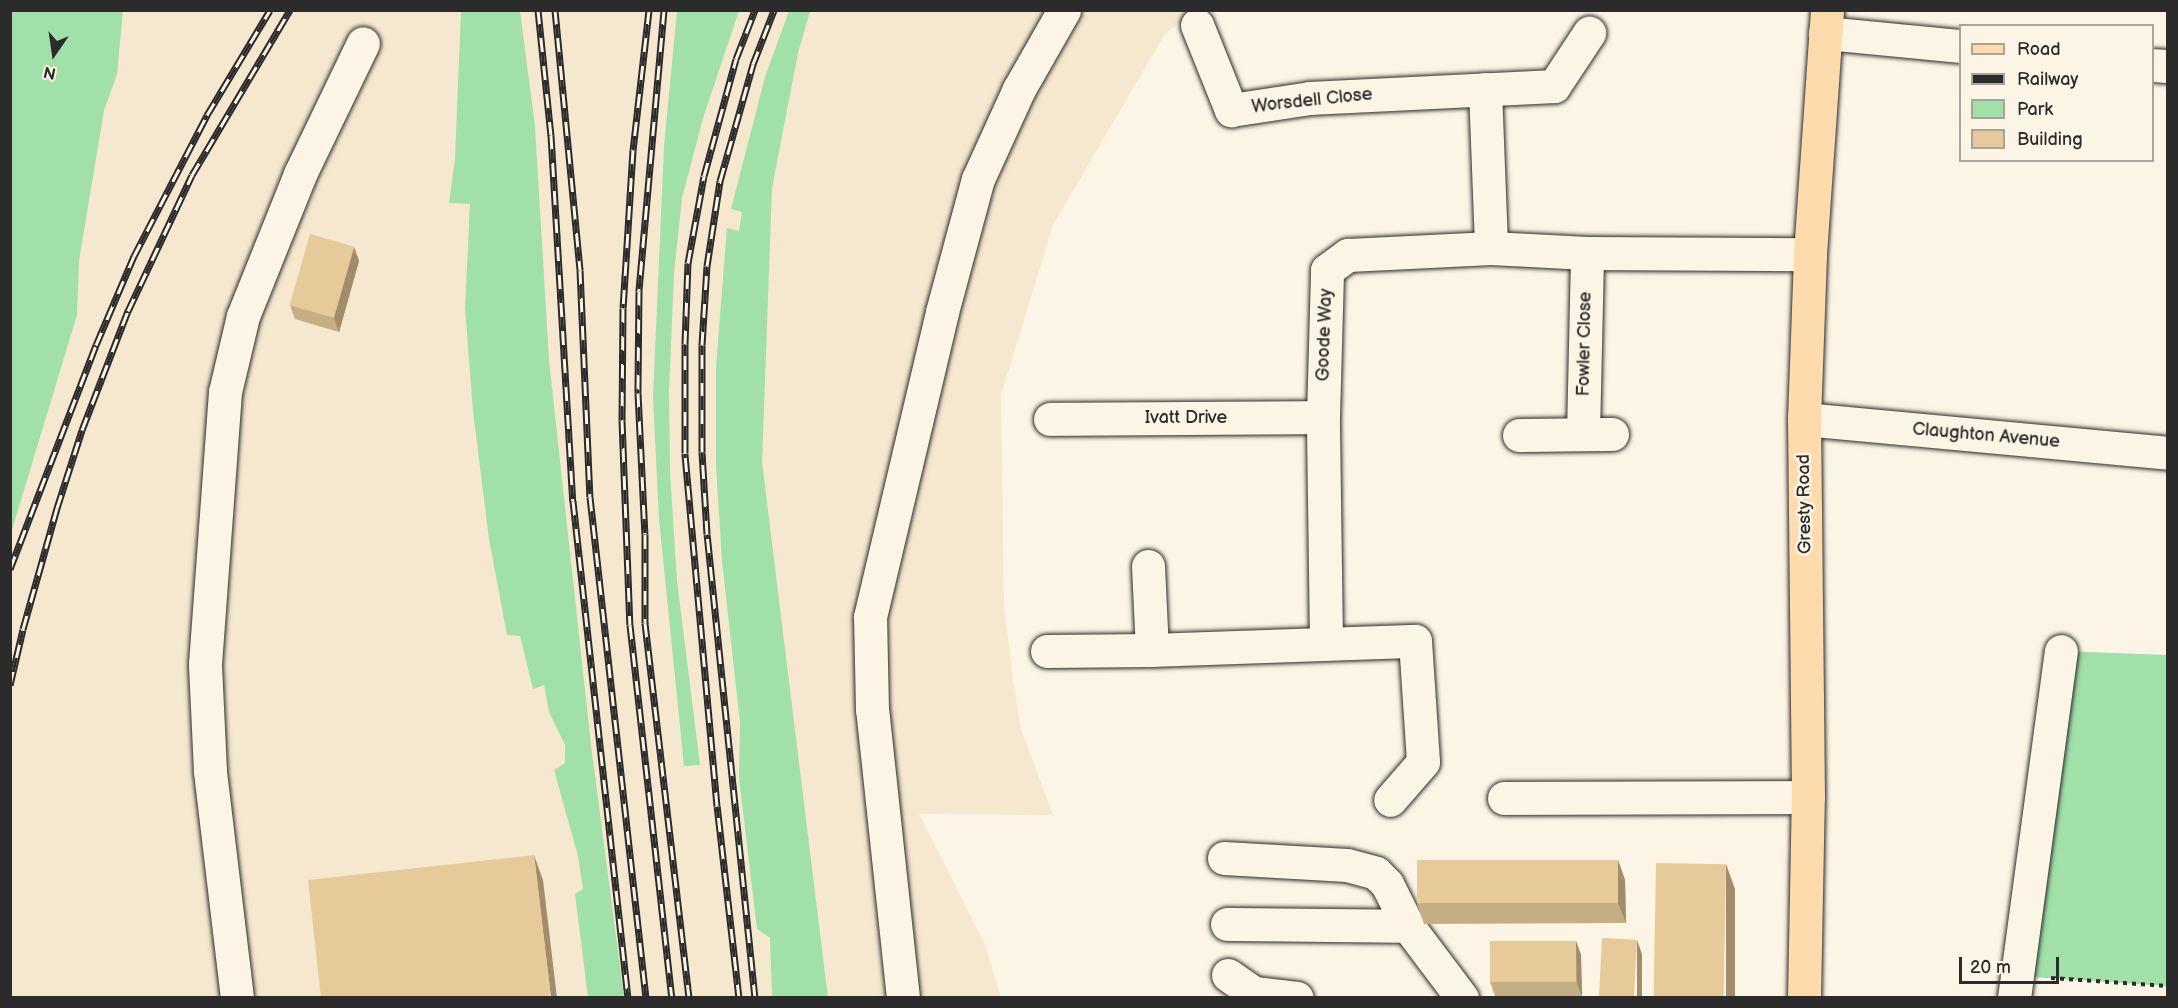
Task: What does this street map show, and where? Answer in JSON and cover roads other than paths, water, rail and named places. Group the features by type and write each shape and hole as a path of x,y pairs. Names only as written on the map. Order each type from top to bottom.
{"main road":[{"name":"Gresty Road","path":"1804,998 1808,797 1804,419 1810,254 1826,22"}],"street":[{"path":"903,998 872,710 870,617 942,312 978,179 1019,89 1064,10"},
{"path":"1826,22 1959,46"},
{"name":"Worsdell Close","path":"1197,25 1232,110 1310,98 1554,86 1589,33"},
{"path":"237,998 210,771 206,664 225,392 243,316 300,174 363,43"},
{"path":"1485,89 1491,248"},
{"name":"Goode Way","path":"1326,642 1323,417 1327,270 1348,255 1491,248 1587,253 1810,254"},
{"name":"Fowler Close","path":"1519,435 1597,434 1587,253"},
{"name":"Ivatt Drive","path":"1050,419 1323,417"},
{"name":"Claughton Avenue","path":"1804,419 2168,453"},
{"path":"1148,566 1152,650"},
{"path":"1047,651 1152,650 1326,642 1415,641 1423,762 1389,800"},
{"path":"2016,987 2061,651"},
{"path":"1504,798 1808,797"},
{"path":"1224,858 1347,865 1376,873 1388,884 1408,926 1462,998"},
{"path":"1227,924 1408,926"},
{"path":"1228,975 1254,993 1297,998"}],"railway":[{"path":"10,569 96,345 134,256 207,115 270,10"},
{"path":"10,685 23,629 57,508 82,430 128,311 192,175 290,10"},
{"path":"538,10 551,135 573,501 628,998"},
{"path":"555,10 580,270 590,497 646,998"},
{"path":"649,10 633,150 623,308 622,420 630,625 672,998"},
{"path":"664,10 639,291 638,393 645,534 645,623 689,998"},
{"path":"739,998 717,806 685,453 685,344 688,263 704,176 736,59 755,10"},
{"path":"755,998 707,534 702,452 702,345 707,266 720,181 753,64 774,10"}]}
